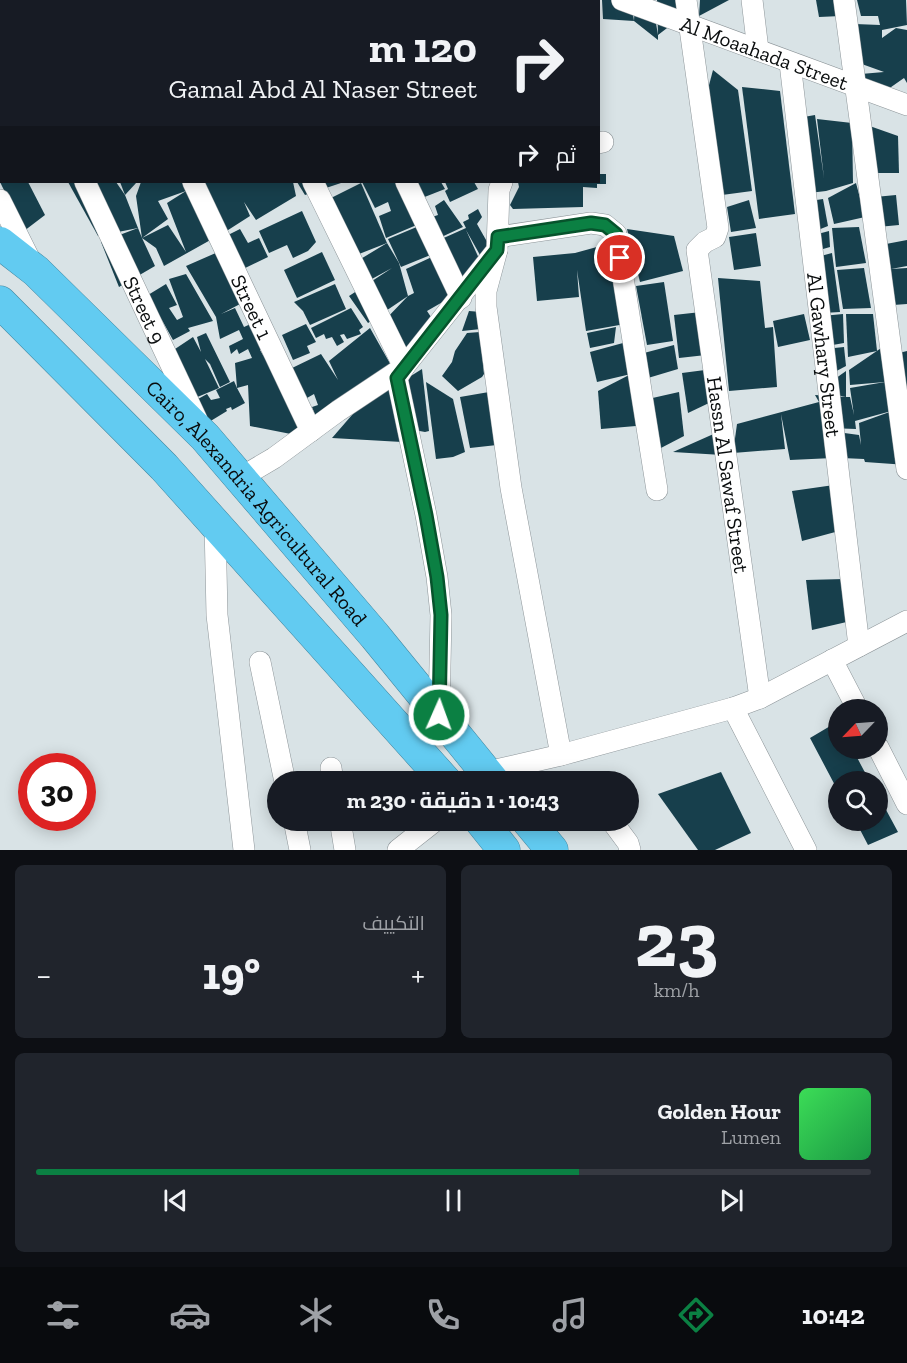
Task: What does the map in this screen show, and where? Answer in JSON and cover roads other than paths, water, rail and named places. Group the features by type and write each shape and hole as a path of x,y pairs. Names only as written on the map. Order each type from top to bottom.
{"highway":[{"name":"Cairo, Alexandria Agricultural Road","path":"0,243 36,271 205,437 375,636 485,771"},
{"path":"0,302 148,451 215,523 436,771"},
{"path":"489,831 504,850"},
{"path":"536,831 552,850"}],"street":[{"name":"Al Moaahada Street","path":"622,0 907,105"},
{"path":"686,0 690,26"},
{"path":"752,0 758,50"},
{"path":"844,0 898,335 907,469"},
{"name":"Hassn Al Sawaf Street","path":"690,26 718,228 715,237 705,242 697,250 760,698"},
{"name":"Al Gawhary Street","path":"790,63 859,646"},
{"name":"Street 9","path":"85,183 205,437"},
{"name":"Street 1","path":"193,183 311,431"},
{"path":"313,183 404,368"},
{"path":"406,183 462,298"},
{"path":"499,184 498,244 486,291 486,307 511,488 561,755"},
{"path":"0,200 36,271"},
{"path":"439,715 441,615 437,577 397,378 462,298 498,244 591,223 605,225 616,234 657,490"},
{"path":"240,478 274,458 404,368"},
{"path":"215,523 217,615 244,850"},
{"path":"509,771 733,708 760,698 859,646 905,628"},
{"path":"832,660 852,699"},
{"path":"260,662 283,771"},
{"path":"733,708 806,850"},
{"path":"884,759 907,804"},
{"path":"296,831 300,850"},
{"path":"342,831 345,850"},
{"path":"398,850 422,831"},
{"path":"620,831 630,850"}]}
